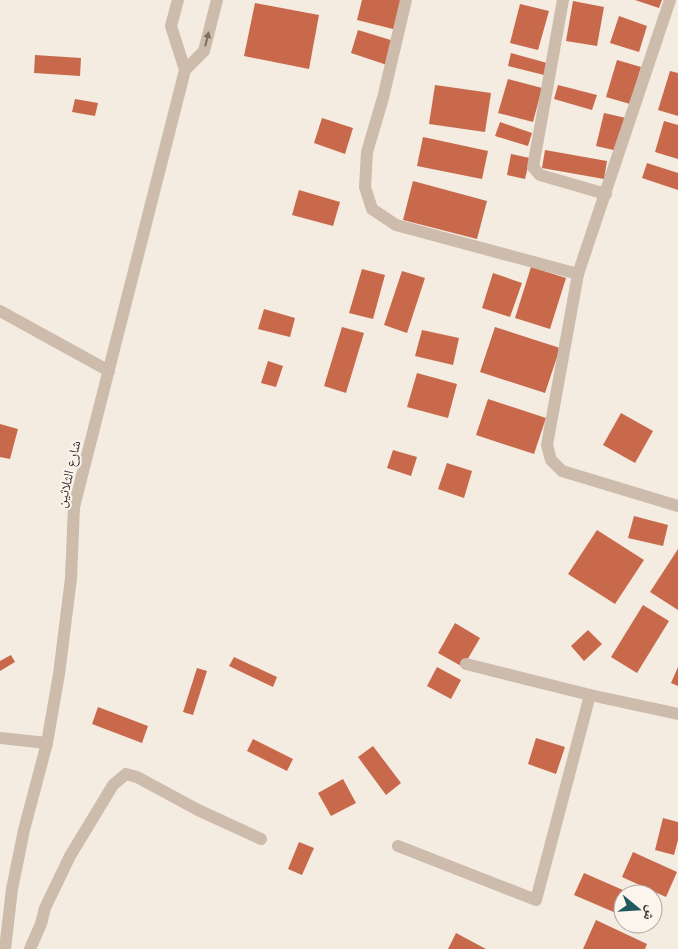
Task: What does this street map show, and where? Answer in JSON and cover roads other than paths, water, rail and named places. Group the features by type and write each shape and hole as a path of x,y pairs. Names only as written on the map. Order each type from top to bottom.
{"street":[{"path":"178,0 171,26 185,70 204,51 217,0"},
{"path":"406,0 383,98 367,152 365,187 372,209 396,225 578,274"},
{"path":"563,0 533,167 540,176 606,194"},
{"path":"670,0 578,274 547,445 551,460 562,471 678,506"},
{"name":"شارع الثلاثين","path":"5,949 12,889 20,846 47,742 58,674 71,578 74,507 185,70"},
{"path":"1,313 108,371"},
{"path":"466,664 590,695 678,714"},
{"path":"398,846 536,900 590,695"},
{"path":"0,738 47,742"},
{"path":"30,949 41,924 45,908 70,856 113,785 126,774 138,777 198,810 261,839"}]}
